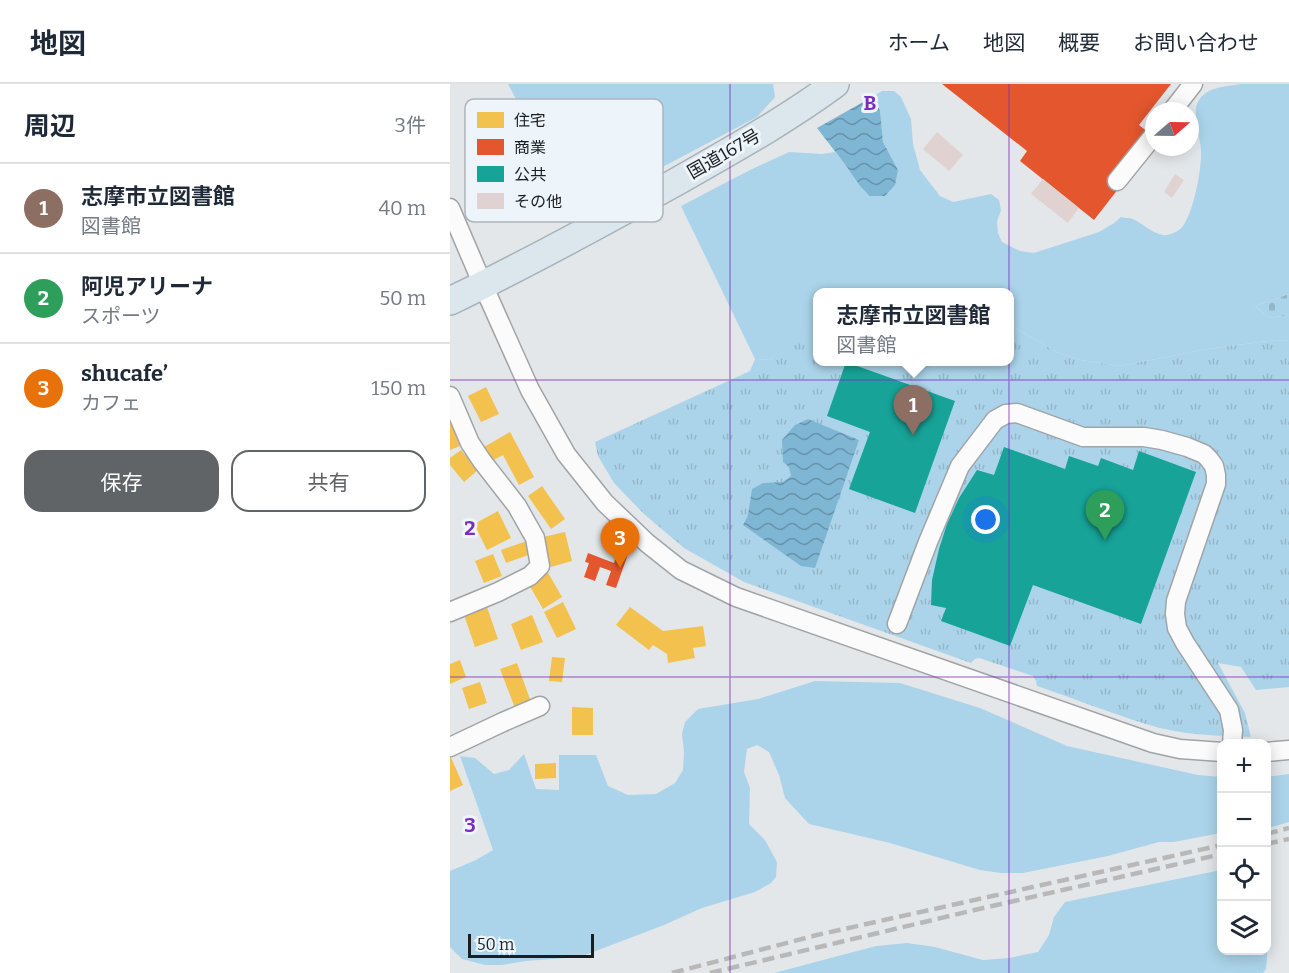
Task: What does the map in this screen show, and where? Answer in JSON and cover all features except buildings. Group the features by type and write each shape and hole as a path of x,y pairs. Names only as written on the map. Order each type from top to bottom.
{"highway":[{"name":"国道167号","path":"663,189 753,138 829,86"},
{"name":"国道167号","path":"450,301 603,222"}],"street":[{"path":"1179,102 1193,84"},
{"path":"1117,181 1145,146"},
{"path":"450,208 530,390 566,454 605,503 647,543 681,570 736,597 1152,743 1217,753"},
{"path":"450,396 470,443 517,506 535,538 540,566 530,576 450,612"},
{"path":"897,624 960,466 994,420 1006,414 1017,413 1083,437 1144,437 1187,447 1204,454 1214,466 1216,475 1176,601 1175,614 1185,643 1229,710 1233,739"},
{"path":"450,747 540,706"},
{"path":"1271,752 1289,750"}],"green space":[{"path":"508,84 773,84 775,97 757,117 663,167 663,99 516,99"},
{"path":"1241,84 1289,84 1289,294 1255,306 1269,318 1289,315 1289,341 1276,340 1207,349 1120,366 1081,360 1056,352 1014,327 1014,288 813,288 813,334 791,342 770,360 755,359 681,206 789,152 822,154 835,152 847,167 898,170 883,142 880,110 872,97 882,91 894,91 901,97 911,119 913,144 920,170 940,196 953,202 991,194 999,200 1001,210 997,222 1002,242 1020,251 1034,253 1099,232 1121,217 1130,218 1158,234 1168,235 1183,226 1191,210 1199,178 1201,158 1198,102 1210,91"},
{"path":"1289,294 1289,315 1269,318 1255,306"},
{"path":"1014,327 1056,352 1081,360 1120,366 1207,349 1276,340 1289,341 1289,687 1256,690 1241,667 1218,663 1245,713 1251,737 1185,733 1159,728 1037,686 1033,676 979,658 971,663 744,582 684,548 644,514 614,483 598,456 595,442 750,371 755,359 770,360 785,344 813,334 813,366 1014,366"},
{"path":"815,681 900,683 980,708 1067,746 1198,775 1217,777 1217,834 1174,842 1159,842 1108,856 1023,873 980,870 890,843 809,824 785,798 779,775 769,752 757,745 747,749 744,772 750,788 749,824 765,840 777,862 776,877 771,883 755,892 702,908 580,957 485,965 462,959 450,947 450,871 493,850 460,756 475,758 494,774 509,770 524,754 536,789 559,790 559,755 596,755 608,786 628,795 656,794 675,783 683,770 682,734 685,722 698,709 758,699"},
{"path":"1289,774 1289,822 1272,827 1271,827 1271,776"},
{"path":"1217,871 1217,955 1267,955 1266,969 1263,973 774,973 876,946 907,943 935,947 983,960 1038,952 1049,935 1054,917 1065,902"}],"water":[{"path":"872,97 880,110 883,142 898,170 895,185 885,196 870,196 860,186 817,128"},
{"path":"808,419 859,440 815,568 801,566 743,525 748,515 752,489 763,483 783,482 791,476 789,467 783,462 782,440 795,425"}],"railway":[{"path":"1271,833 1289,828"},
{"path":"1271,843 1289,839"},
{"path":"672,973 817,935 1217,846"},
{"path":"710,973 1217,855"}],"place":[{"name":"志摩市立図書館","path":"913,435"},
{"name":"阿児アリーナ","path":"1105,540"},
{"name":"shucafe’","path":"620,568"}]}
